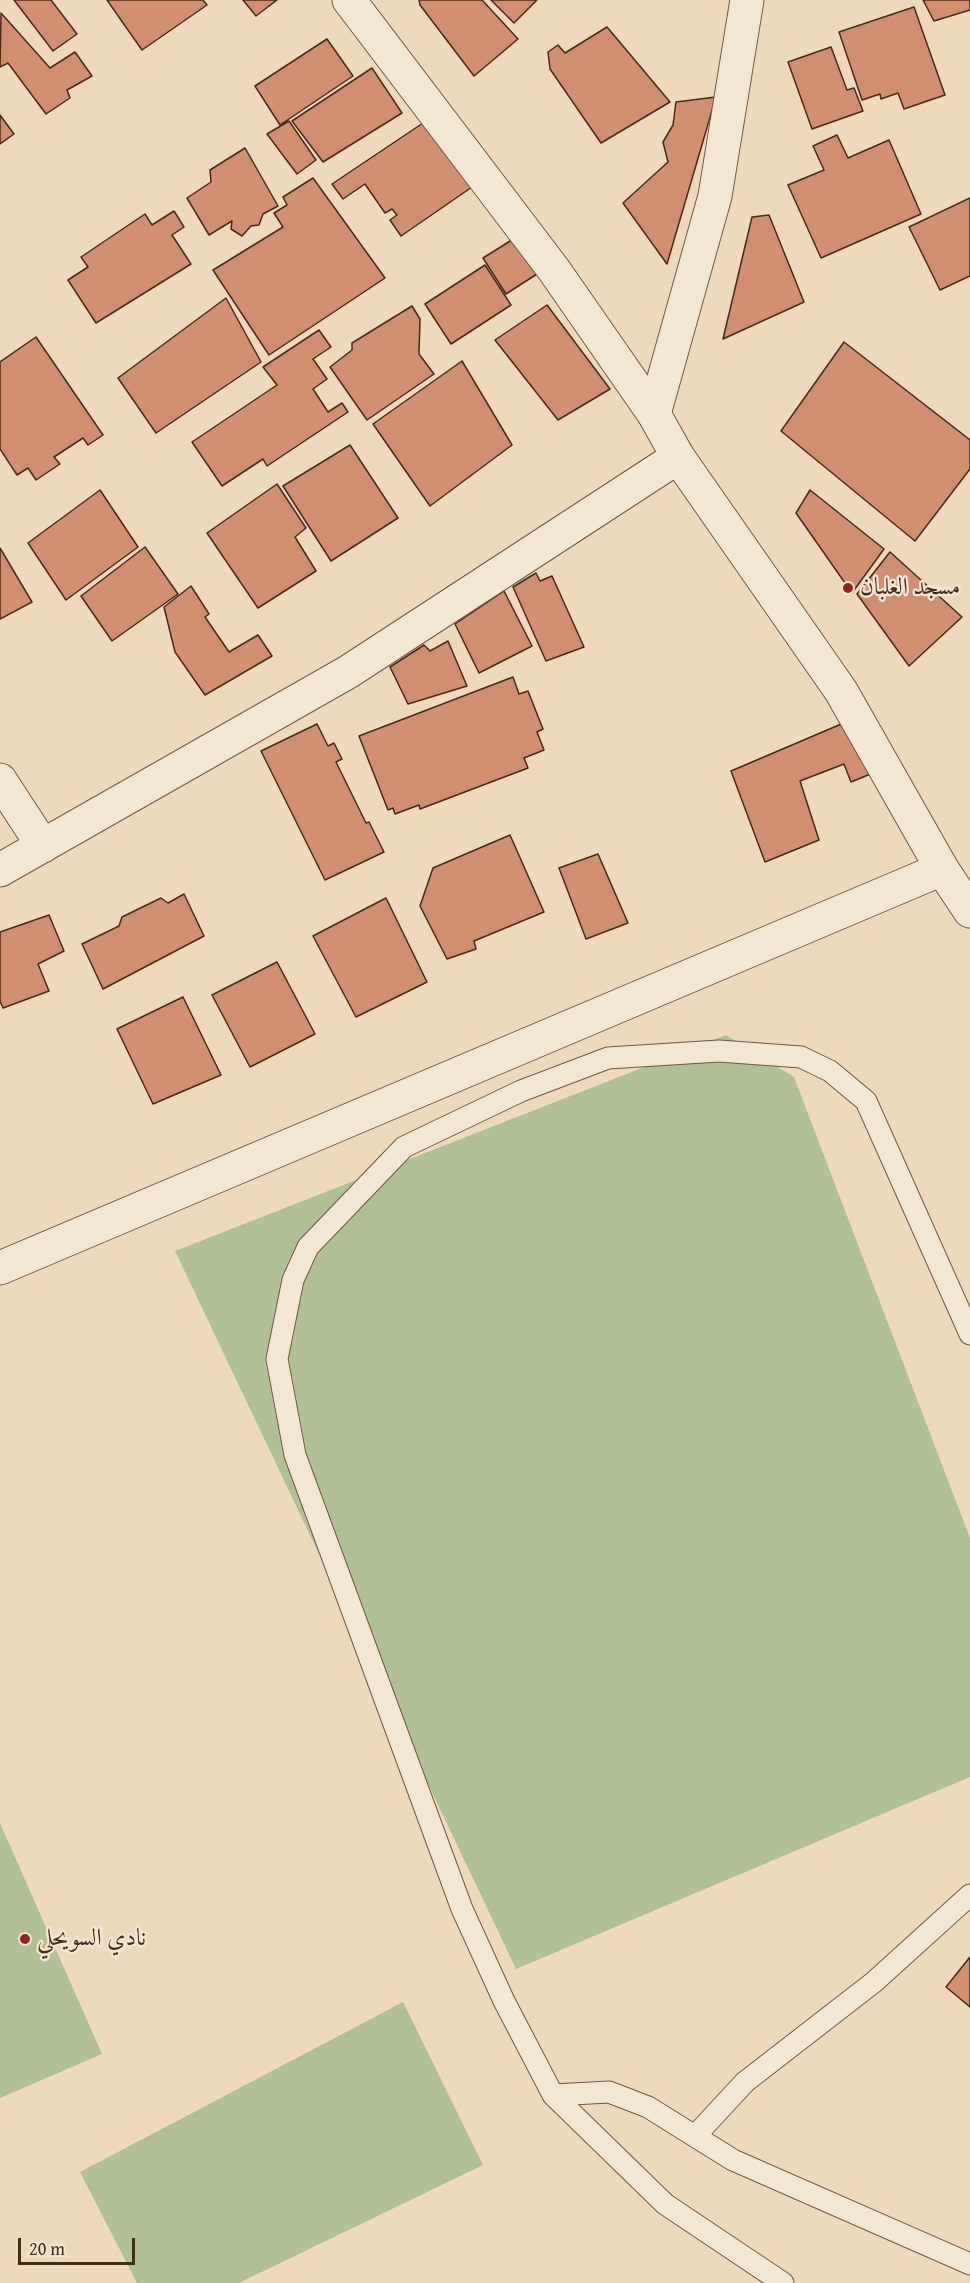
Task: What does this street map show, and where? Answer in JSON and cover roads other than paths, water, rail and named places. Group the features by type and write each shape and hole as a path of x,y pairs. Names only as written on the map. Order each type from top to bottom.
{"street":[{"path":"349,0 554,270 654,414 678,457 841,691 942,869 970,910"},
{"path":"654,414 715,196 747,0"},
{"path":"0,870 348,672 678,457"},
{"path":"0,780 43,846"},
{"path":"0,1268 942,869"}],"lane":[{"path":"783,2283 665,2204 553,2095 504,2001 462,1909 295,1455 277,1359 293,1280 308,1247 404,1147 521,1090 608,1058 719,1051 801,1057 830,1071 866,1101 970,1334"},
{"path":"695,2136 745,2082 874,1982 970,1895"},
{"path":"553,2095 609,2092 648,2107 733,2160 970,2264"}],"place":[{"name":"مسجد الغلبان","path":"848,588"},
{"name":"نادي السويحلي","path":"25,1939"}]}
